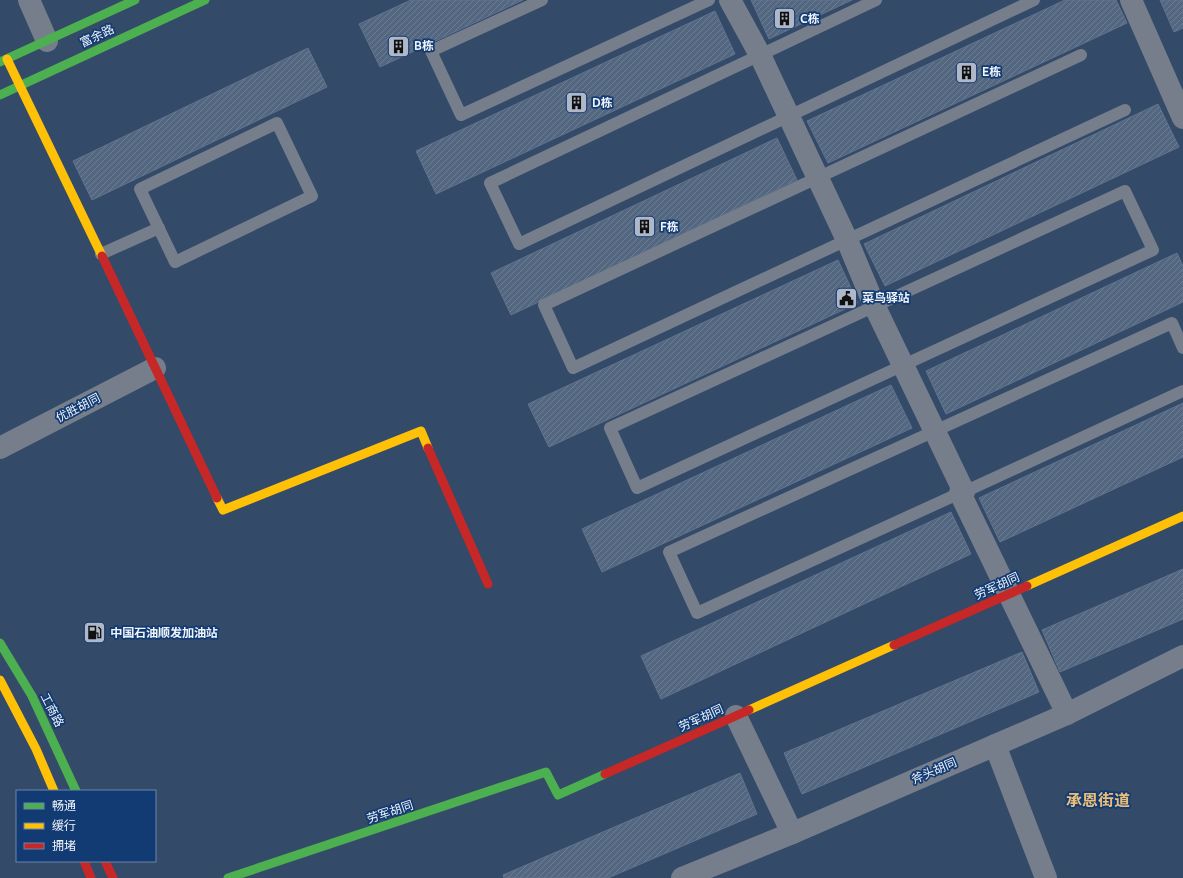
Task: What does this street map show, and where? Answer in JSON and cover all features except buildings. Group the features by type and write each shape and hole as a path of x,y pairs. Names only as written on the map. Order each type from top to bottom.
{"street":[{"path":"29,0 47,41"},
{"name":"富余路","path":"3,60 135,0"},
{"name":"富余路","path":"0,95 205,0"},
{"path":"730,0 760,55 847,240 875,307 935,431 1008,594 1067,714"},
{"path":"1131,0 1183,118"},
{"path":"3,60 21,85 223,510 421,431 488,584"},
{"name":"优胜胡同","path":"0,448 155,368"},
{"name":"劳军胡同","path":"228,878 546,772 558,795 1183,516"},
{"name":"工商路","path":"0,643 14,664 51,734 76,790"},
{"name":"斧头胡同","path":"682,878 792,833 1067,714 1183,656"},
{"path":"0,680 36,749 54,790"},
{"path":"736,716 792,833"},
{"path":"995,745 1046,878"},
{"path":"84,862 91,878"},
{"path":"105,862 113,878"}],"lane":[{"path":"542,0 431,51 461,115 709,0"},
{"path":"876,0 490,182 519,244 1034,0"},
{"path":"1081,55 544,306 573,368 1125,110"},
{"path":"277,123 312,196 175,262 159,228 140,189 277,123"},
{"path":"1125,191 1153,250 637,488 610,428 875,307 1125,191"},
{"path":"101,254 159,228"},
{"path":"1183,348 1172,323 669,552 696,613 1183,391"}],"traffic: fast":[{"path":"0,62 135,0"},
{"path":"0,95 205,0"},
{"path":"0,643 32,696 76,790"},
{"path":"228,878 546,772 558,795 605,774"}],"traffic: slow":[{"path":"7,59 102,256"},
{"path":"217,498 223,510 421,431 428,448"},
{"path":"1027,586 1183,516"},
{"path":"749,710 894,645"},
{"path":"0,680 36,749 54,790"}],"traffic: jam":[{"path":"102,256 217,498"},
{"path":"428,448 488,584"},
{"path":"894,645 1027,586"},
{"path":"605,774 749,710"},
{"path":"84,862 91,878"},
{"path":"105,862 113,878"}],"place":[{"name":"C栋","path":"785,19"},
{"name":"B栋","path":"398,46"},
{"name":"E栋","path":"967,72"},
{"name":"D栋","path":"576,103"},
{"name":"F栋","path":"644,227"},
{"name":"菜鸟驿站","path":"846,298"},
{"name":"中国石油顺发加油站","path":"95,633"}],"district":[{"name":"承恩街道","path":"1098,800"}]}
